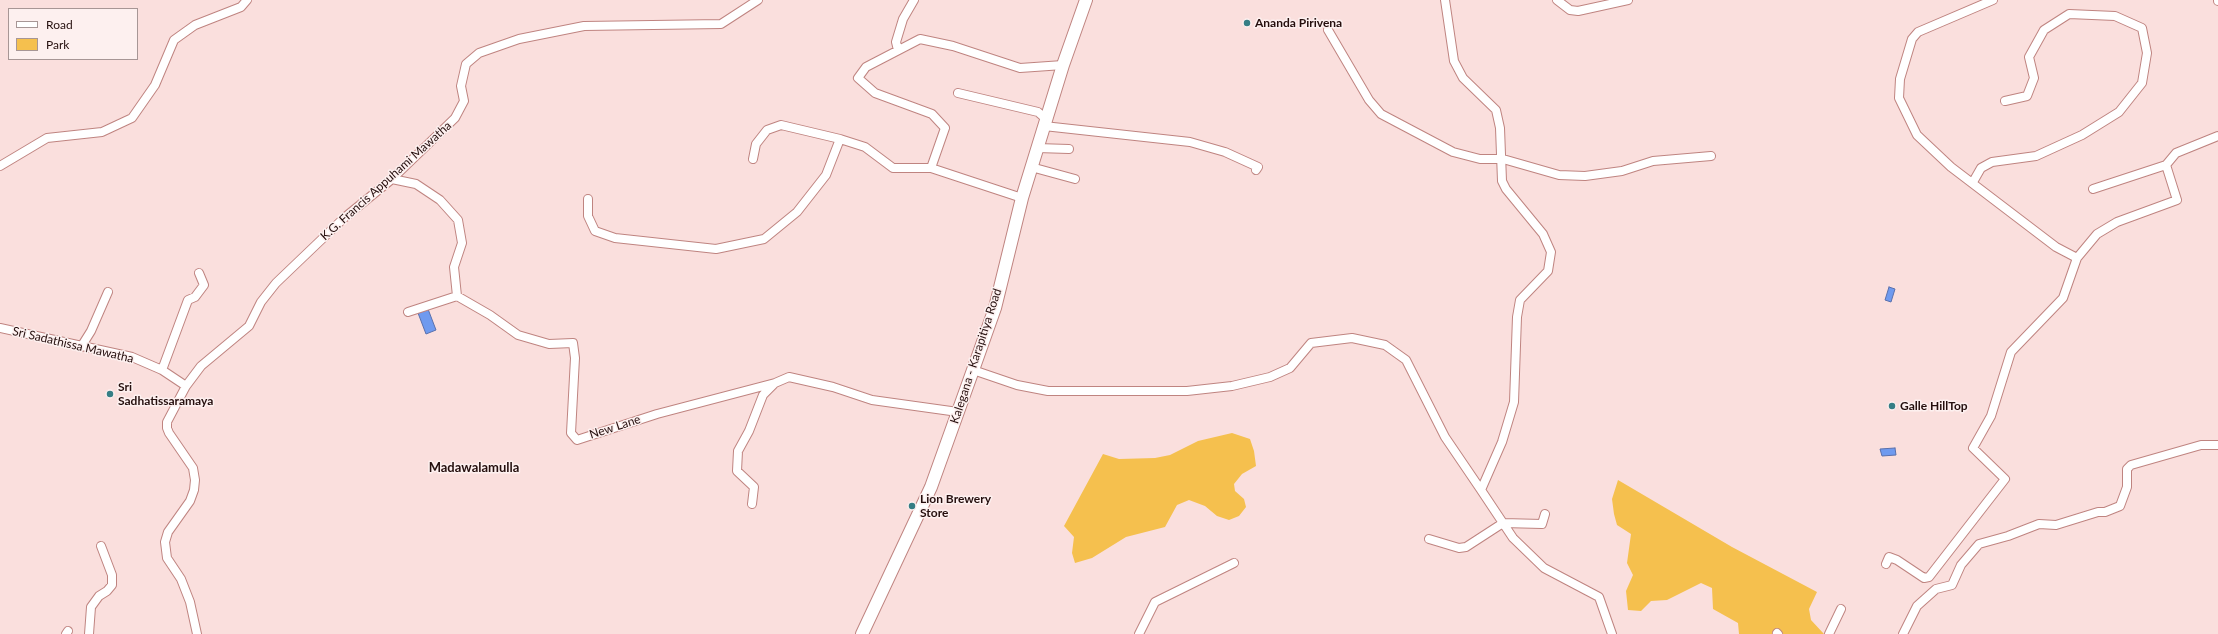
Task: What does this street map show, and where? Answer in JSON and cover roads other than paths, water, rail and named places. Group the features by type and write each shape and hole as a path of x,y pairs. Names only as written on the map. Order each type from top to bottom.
{"main road":[{"name":"Kalegana - Karapitiya Road","path":"862,634 931,488 995,308 1031,167 1062,65 1086,0"}],"street":[{"path":"0,166 47,138 102,132 132,118 155,85 174,40 195,25 240,7 247,0"},
{"name":"K.G. Francis Appuhami Mawatha","path":"197,634 190,602 181,579 167,558 165,542 168,532 190,501 194,490 193,468 167,428 167,422 186,386 201,366 249,326 261,302 276,283 344,218 392,178 455,118 464,101 461,86 466,64 479,53 519,39 584,26 722,24 758,0"},
{"path":"898,50 896,42 903,19 914,0"},
{"path":"1445,0 1454,60 1463,78 1496,110 1500,128 1503,159 1502,181 1506,189 1542,234 1551,252 1548,271 1520,300 1517,317 1514,402 1502,442 1481,490"},
{"path":"1557,0 1570,10 1578,11 1628,0"},
{"path":"1993,0 1918,32 1912,39 1900,79 1899,98 1917,135 1951,167 1973,182 2056,247 2076,258"},
{"path":"1973,182 1981,168 1992,162 2036,156 2082,135 2119,112 2142,83 2147,53 2142,28 2115,16 2069,14 2044,30 2029,57 2034,78 2027,96 2005,101"},
{"path":"1328,30 1368,100 1381,114 1453,152 1480,159 1503,159 1559,175 1585,176 1622,171 1653,161 1711,156"},
{"path":"931,168 945,128 932,114 875,93 858,78 866,66 920,39 952,46 1020,68 1062,65"},
{"path":"958,92 1038,112 1045,122 1190,142 1225,152 1258,167 1256,170"},
{"path":"752,159 756,144 767,130 781,125 840,139 865,147 893,168 931,168 1022,198"},
{"path":"2093,189 2166,165 2176,153 2218,136"},
{"path":"588,199 588,216 595,231 615,238 716,249 764,238 797,212 826,175 840,139"},
{"path":"1037,148 1069,149"},
{"path":"1886,564 1889,557 1897,560 1924,578 1929,577 2005,479 1973,448 1991,416 2012,352 2063,298 2076,258 2097,234 2110,226 2177,200 2166,165"},
{"path":"1031,167 1075,179"},
{"path":"392,178 416,184 440,200 458,220 462,243 454,267 457,296 408,312"},
{"path":"162,370 188,300 195,297 204,285 199,273"},
{"path":"81,347 91,331 108,292"},
{"name":"New Lane","path":"457,296 490,315 518,335 549,344 573,343 575,358 571,433 577,440 657,414 775,383 789,377 833,387 872,400 958,412"},
{"name":"Sri Sadathissa Mawatha","path":"0,328 132,357 162,370 186,386"},
{"path":"973,370 1017,385 1048,391 1186,391 1232,386 1270,377 1290,368 1312,343 1352,338 1385,345 1406,360 1445,437 1513,538 1544,568 1599,597 1612,634"},
{"path":"752,504 754,487 737,471 738,451 749,431 763,395 775,383"},
{"path":"1903,634 1917,606 1936,589 1952,585 1961,565 1979,544 2008,536 2039,524 2056,525 2098,512 2105,512 2120,506 2126,487 2127,469 2131,465 2201,445 2218,445"},
{"path":"1429,539 1459,548 1466,547 1503,523 1542,524 1545,514"},
{"path":"90,634 91,607 99,596 107,591 112,585 112,575 101,546"},
{"path":"1139,634 1155,602 1234,563"},
{"path":"1929,577 1936,589"},
{"path":"1829,634 1841,609"}],"water":[{"path":"1889,287 1895,289 1891,302 1885,300"},
{"path":"428,309 436,330 426,334 418,313"},
{"path":"1895,448 1896,455 1882,456 1880,449"}],"place":[{"name":"Ananda Pirivena","path":"1247,23"},
{"name":"Sri Sadhatissaramaya","path":"110,394"},
{"name":"Galle HillTop","path":"1892,406"},
{"name":"Lion Brewery Store","path":"912,506"}],"district":[{"name":"Madawalamulla","path":"474,468"}]}
